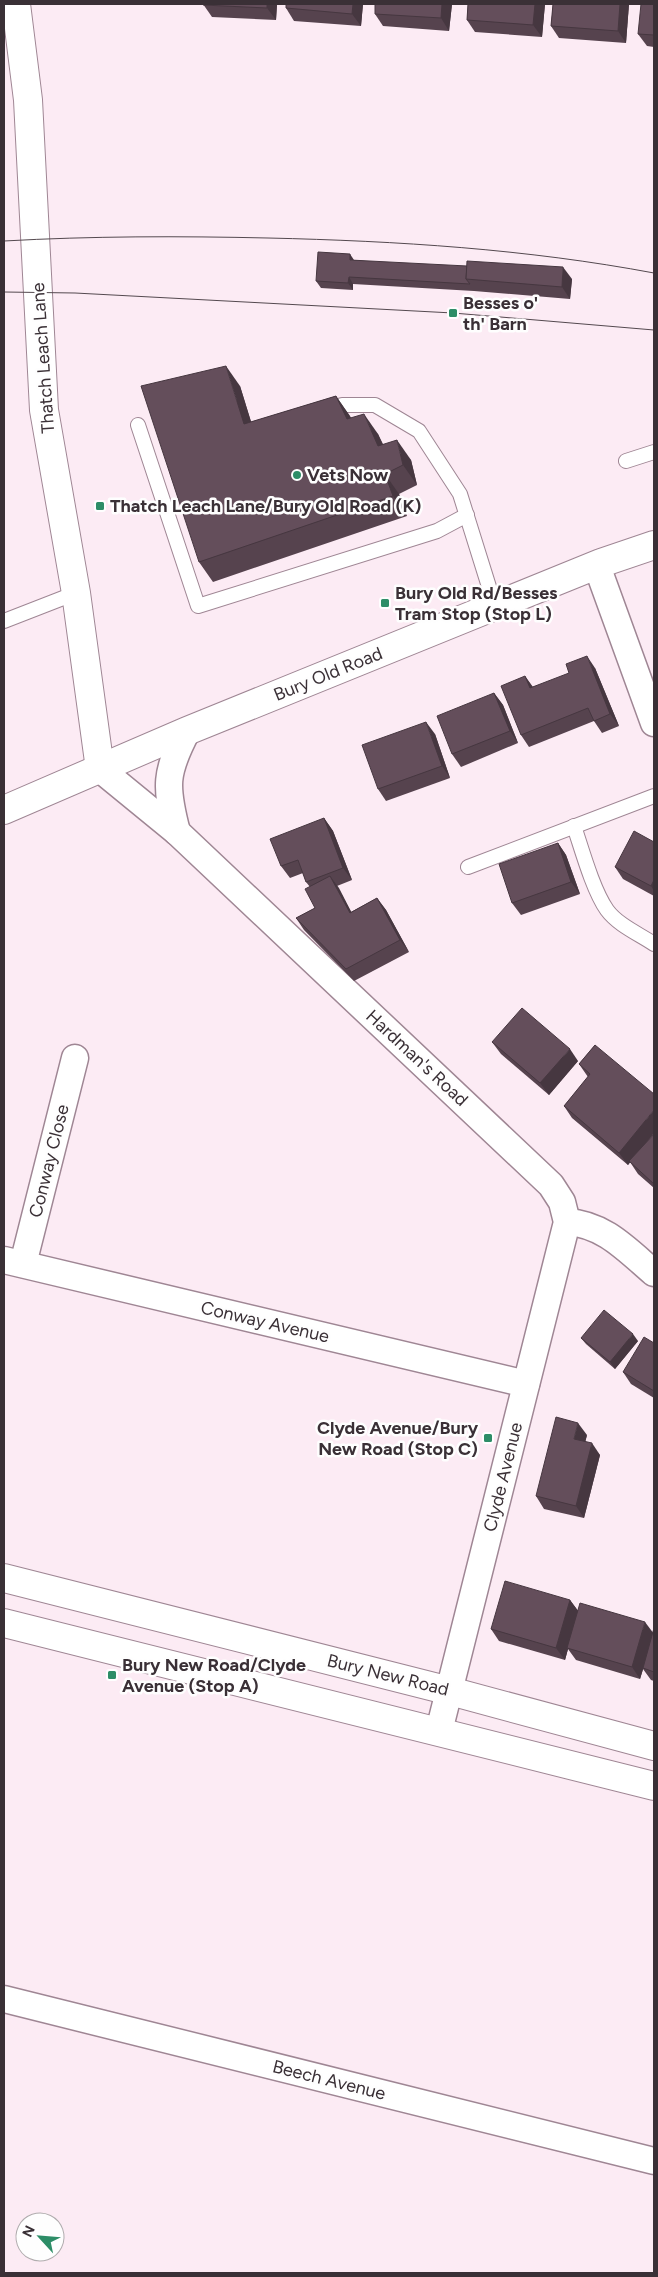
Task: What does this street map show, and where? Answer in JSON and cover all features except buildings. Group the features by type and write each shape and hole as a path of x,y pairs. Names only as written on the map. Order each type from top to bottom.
{"main road":[{"name":"Thatch Leach Lane","path":"16,4 28,100 44,410 76,593 100,769"},
{"name":"Bury Old Road","path":"4,810 187,731 495,606 654,544"},
{"name":"Bury New Road","path":"4,1578 450,1691 654,1746"},
{"path":"4,1623 654,1786"}],"street":[{"path":"597,566 654,723"},
{"path":"177,832 168,796 170,775 176,752 187,731"},
{"name":"Hardman's Road","path":"100,769 177,832 551,1185 562,1202 567,1222"},
{"name":"Conway Close","path":"13,1262 76,1058"},
{"path":"567,1222 580,1223 602,1230 654,1273"},
{"name":"Clyde Avenue","path":"439,1731 567,1222"},
{"name":"Conway Avenue","path":"13,1262 526,1384"},
{"name":"Beech Avenue","path":"4,1999 654,2161"}],"lane":[{"path":"312,416 342,405 375,405 419,431 460,494 495,606"},
{"path":"138,425 198,606 437,531 467,515"},
{"path":"626,461 654,452"},
{"path":"4,621 76,593"},
{"path":"468,867 654,796"},
{"path":"574,826 590,873 607,909 619,922 654,944"}],"tram line":[{"path":"4,241 169,237 365,241 510,252 654,273"},
{"path":"4,292 75,293 453,313 654,330"}],"place":[{"name":"Besses o' th' Barn","path":"453,313"},
{"name":"Vets Now","path":"297,475"},
{"name":"Thatch Leach Lane/Bury Old Road (K)","path":"100,506"},
{"name":"Bury Old Rd/Besses Tram Stop (Stop L)","path":"385,603"},
{"name":"Clyde Avenue/Bury New Road (Stop C)","path":"488,1438"},
{"name":"Bury New Road/Clyde Avenue (Stop A)","path":"112,1675"}]}
